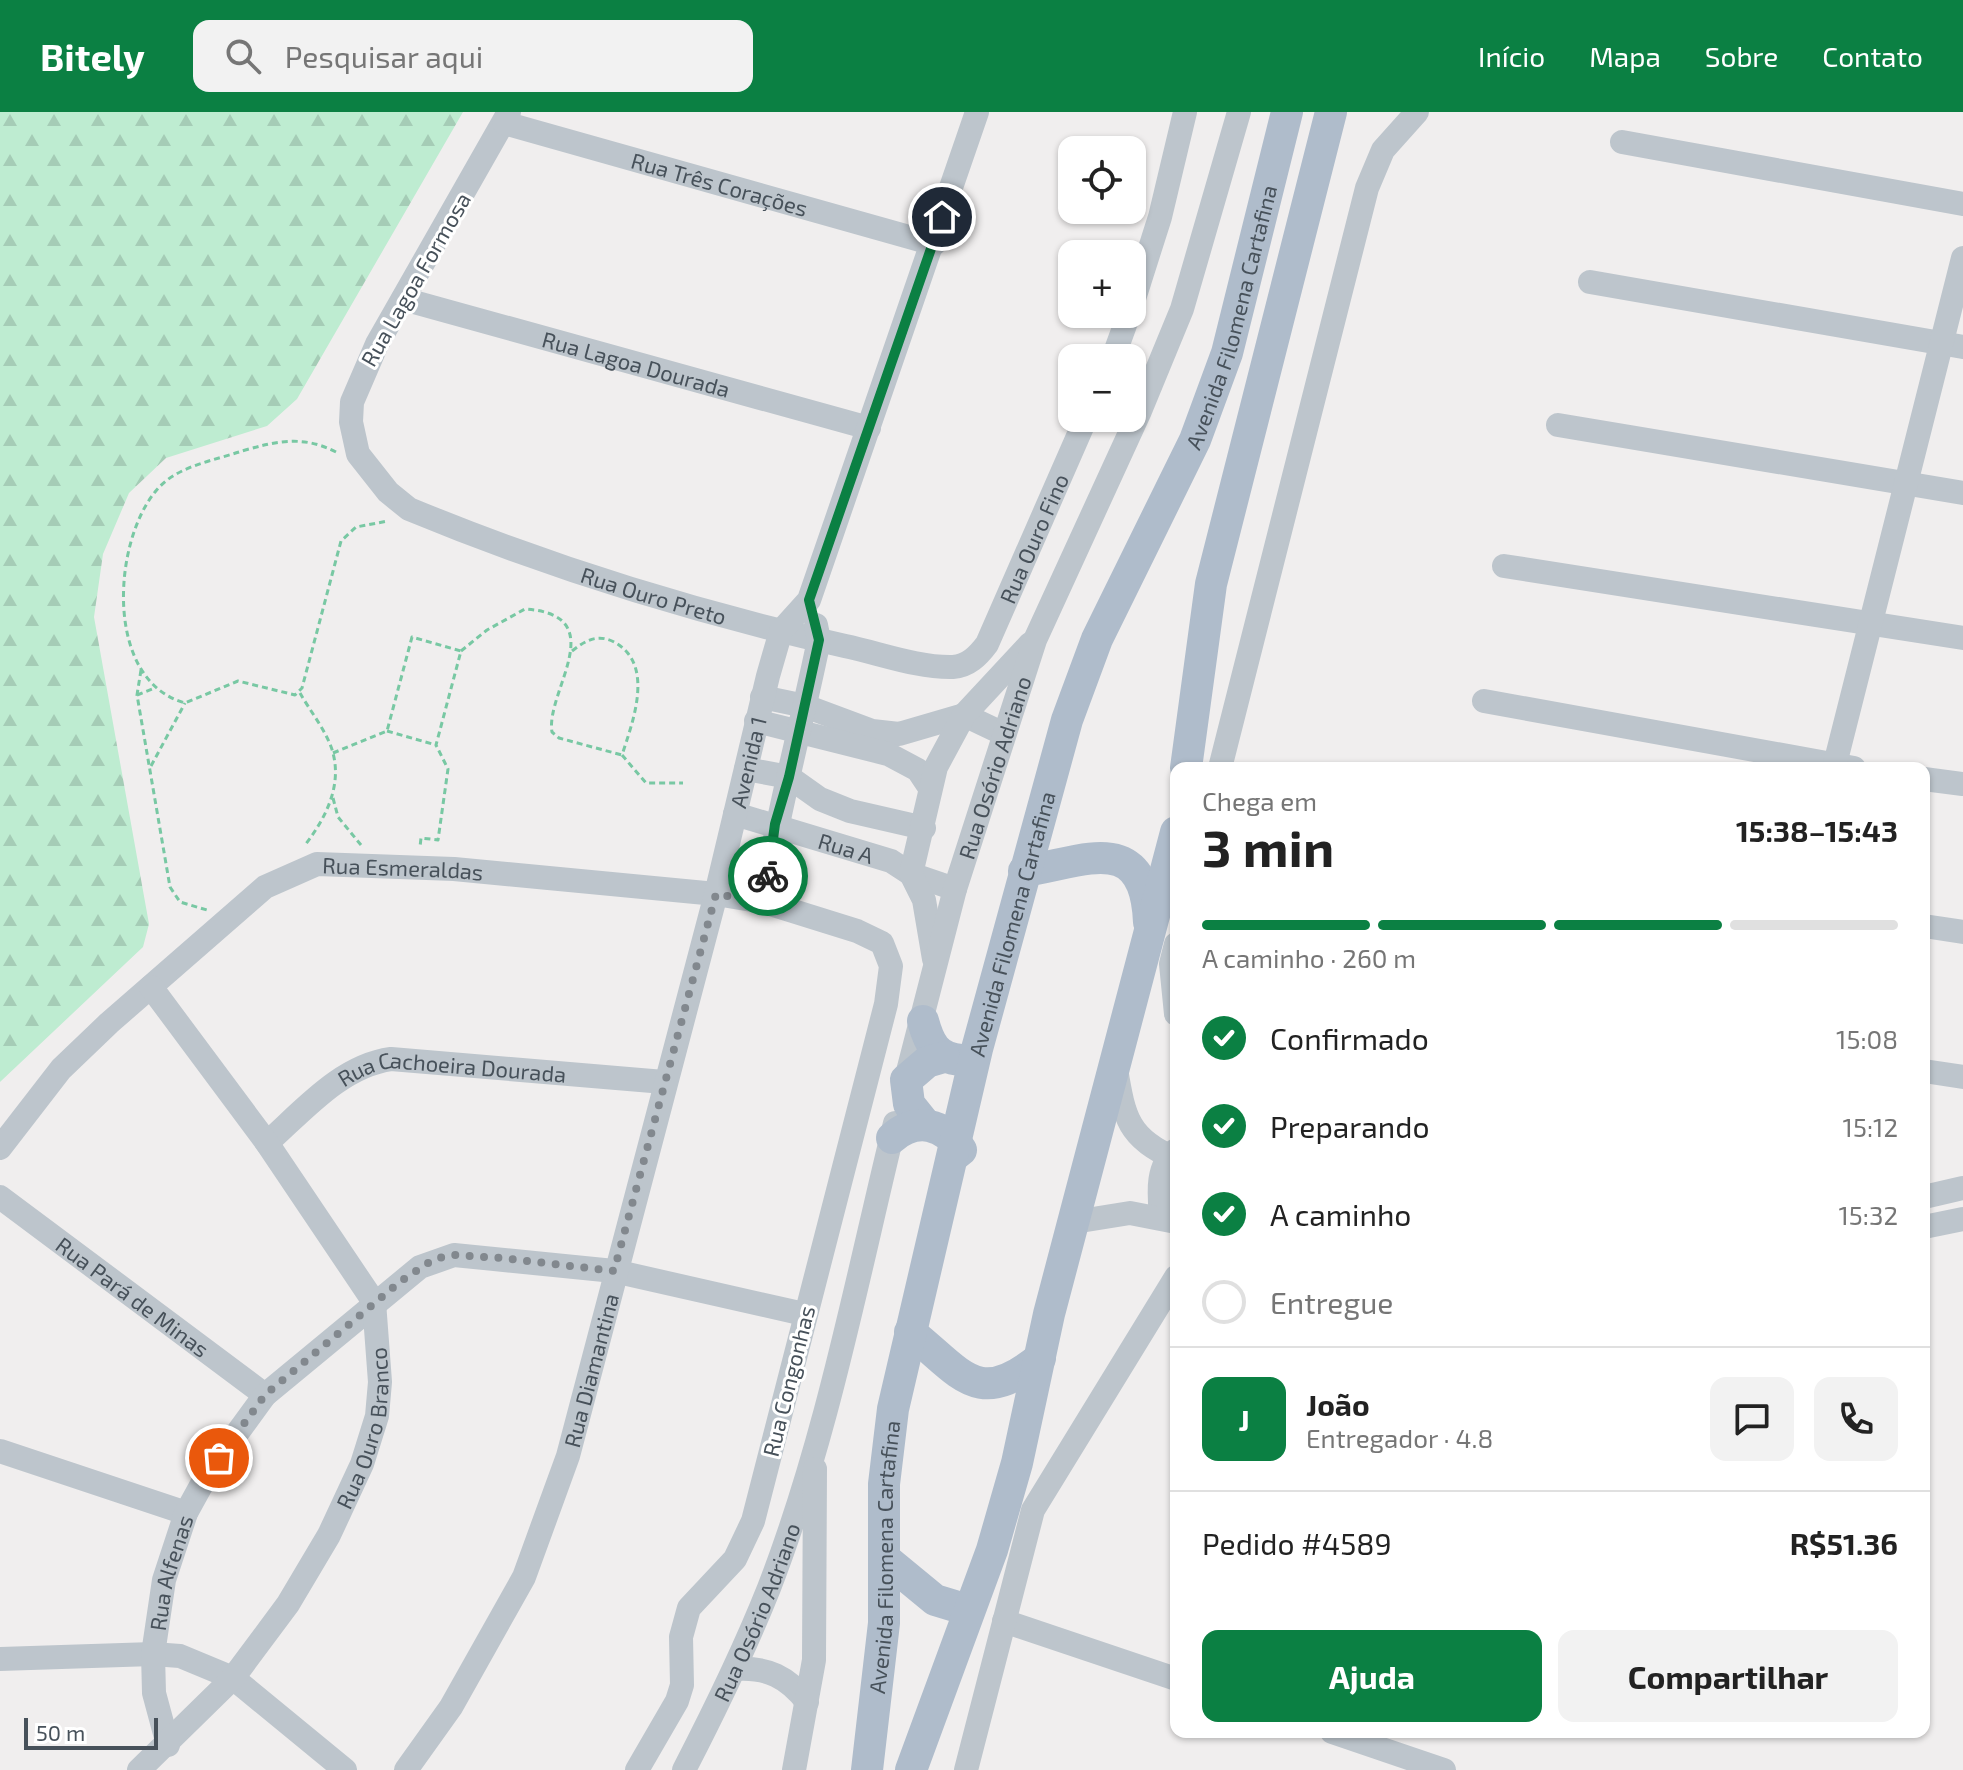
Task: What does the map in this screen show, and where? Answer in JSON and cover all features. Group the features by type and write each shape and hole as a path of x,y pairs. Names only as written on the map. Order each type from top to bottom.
{"main road":[{"name":"Avenida Filomena Cartafina","path":"867,1770 879,1688 884,1484 893,1409 977,1049 1067,720 1097,639 1195,440 1227,353 1287,112"},
{"name":"Avenida Filomena Cartafina","path":"1187,762 1211,584 1331,112"},
{"path":"911,1770 992,1550 1017,1463 1074,1222 1170,853"},
{"path":"1024,871 1053,867 1082,857 1117,861 1131,869 1145,889 1149,925"},
{"path":"923,1021 929,1042 944,1057"},
{"path":"950,1159 961,1150 943,1131 925,1124 909,1104 906,1080 927,1062 944,1057 966,1060 979,1057 977,1049"},
{"path":"892,1138 902,1129 925,1124"},
{"path":"910,1332 955,1371 982,1383 1006,1381 1040,1358"},
{"path":"884,1558 935,1600 968,1610"}],"street":[{"path":"781,631 809,600 977,112"},
{"path":"1146,261 1160,217 1185,112"},
{"name":"Rua Osório Adriano","path":"684,1770 736,1669 770,1584 815,1447 955,889 1035,640 1140,411 1182,309 1239,112"},
{"path":"1222,762 1367,188 1383,150 1410,114"},
{"name":"Rua Três Corações","path":"506,118 934,244"},
{"name":"Rua Lagoa Formosa","path":"364,463 351,422 352,402 360,378 506,118"},
{"path":"1622,142 1963,204"},
{"path":"1842,762 1870,623 1904,484 1953,345 1963,258"},
{"path":"1590,282 1953,345"},
{"name":"Rua Lagoa Dourada","path":"403,299 869,428"},
{"path":"1558,425 1963,493"},
{"name":"Rua Ouro Fino","path":"979,656 999,618 1080,432"},
{"name":"Rua Ouro Preto","path":"364,463 388,492 409,509 568,568 781,631 936,666 955,667 979,656"},
{"path":"1504,566 1963,638"},
{"path":"764,902 775,824 789,777 819,640 809,600"},
{"name":"Avenida 1","path":"716,894 759,709 781,631"},
{"path":"935,971 924,900 911,874 936,767 964,715 1035,640"},
{"path":"1484,701 1814,762"},
{"path":"759,709 805,706 842,723 899,734 964,715 1004,734"},
{"path":"759,709 799,732 897,758 918,770 930,788"},
{"path":"746,769 789,777"},
{"name":"Rua A","path":"789,777 820,799 850,811 924,828"},
{"path":"1930,780 1963,784"},
{"name":"Rua A","path":"735,814 891,861 911,874 955,889"},
{"name":"Rua Esmeraldas","path":"0,1148 61,1069 151,987 265,887 317,864 454,869 716,894 764,902 870,935 888,950 891,966"},
{"name":"Rua Diamantina","path":"406,1770 451,1707 524,1577 568,1456 614,1271 716,894"},
{"path":"1930,927 1963,932"},
{"name":"Rua Congonhas","path":"637,1770 677,1701 682,1685 681,1637 689,1608 735,1559 753,1521 886,1004 891,966"},
{"path":"151,987 267,1143 374,1302"},
{"name":"Rua Cachoeira Dourada","path":"267,1143 330,1088 367,1062 391,1059 511,1067 664,1082"},
{"path":"1116,1069 1124,1111 1134,1134 1170,1153"},
{"path":"1930,1072 1963,1077"},
{"path":"1074,1222 1130,1213 1168,1220 1161,1174 1170,1161"},
{"path":"1930,1196 1963,1188"},
{"name":"Rua Pará de Minas","path":"0,1197 265,1395"},
{"path":"1930,1226 1963,1219"},
{"name":"Rua Alfenas","path":"168,1745 154,1693 153,1654 164,1580 186,1513 208,1473 265,1395 420,1267 454,1255 614,1271 804,1314"},
{"path":"966,1770 1033,1510 1170,1287"},
{"name":"Rua Ouro Branco","path":"139,1770 168,1745 233,1678 288,1604 317,1556 362,1464 380,1404 374,1302"},
{"name":"Rua Osório Adriano","path":"794,1770 807,1702 816,1622 815,1447"},
{"path":"0,1451 186,1513"},
{"path":"1004,1621 1170,1677"},
{"path":"0,1659 153,1654 180,1656 233,1678 345,1770"},
{"path":"736,1669 754,1668 778,1675 807,1702"},
{"path":"1350,1738 1444,1770"}],"path":[{"path":"185,703 155,688 141,670 128,638 126,575 140,519 155,492 169,478 186,469 288,439 327,448 364,463"},
{"path":"352,847 363,847 338,817 333,798 333,753 299,693 341,541 356,527 392,521"},
{"path":"420,852 421,838 438,840 448,769 436,745 461,651 487,630 525,609 553,615 564,627 572,651 552,732 559,738 622,755 646,783 683,783"},
{"path":"387,731 412,637 461,651"},
{"path":"572,651 593,638 606,638 628,653 635,666 638,699 622,755"},
{"path":"141,670 137,695 173,895 188,907 215,909"},
{"path":"151,766 185,703 238,681 286,695 299,693"},
{"path":"137,695 155,688"},
{"path":"333,753 387,731 436,745"},
{"path":"298,855 323,820 333,798"}],"green space":[{"path":"0,112 463,112 297,399 267,426 166,458 129,493 103,554 94,617 149,924 143,947 0,1082"}],"way so far":[{"path":"219,1458 265,1395 374,1302 434,1259 454,1255 502,1258 614,1271 716,894 764,902 768,876"}],"route":[{"path":"768,876 775,824 789,777 819,640 809,600 942,217"}]}
